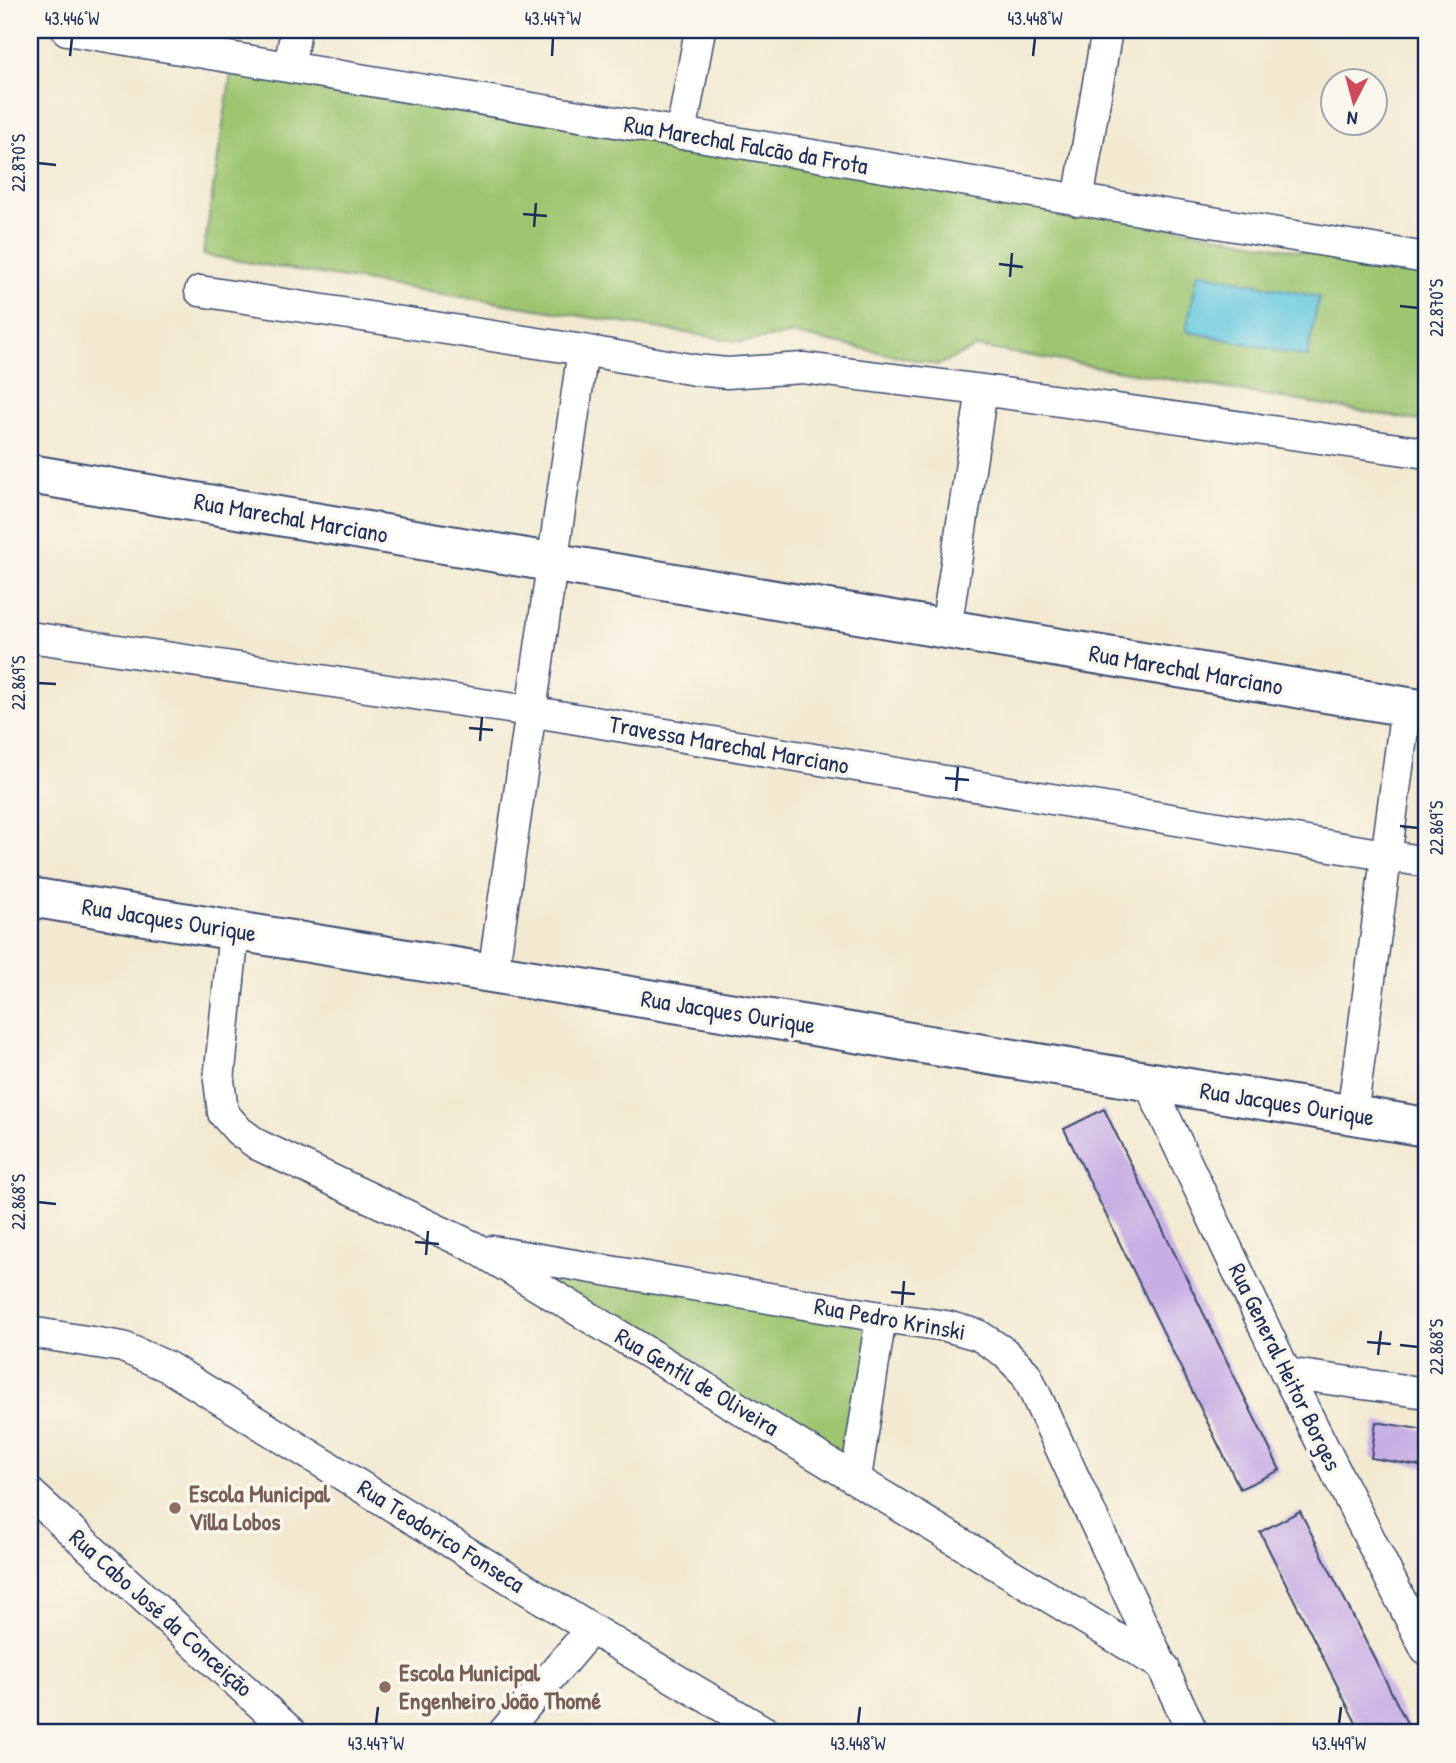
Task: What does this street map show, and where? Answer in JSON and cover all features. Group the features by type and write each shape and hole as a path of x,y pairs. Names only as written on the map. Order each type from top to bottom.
{"main road":[{"name":"Rua Marechal Marciano","path":"30,474 1416,709"},
{"name":"Rua Jacques Ourique","path":"30,897 1426,1127"}],"street":[{"name":"Rua Marechal Falcão da Frota","path":"67,30 1426,258"},
{"path":"289,67 296,30"},
{"path":"681,134 700,30"},
{"path":"1077,201 1107,30"},
{"path":"200,291 695,370 727,373 803,368 982,390 1426,453"},
{"path":"493,974 583,350"},
{"path":"946,629 982,390"},
{"name":"Travessa Marechal Marciano","path":"30,637 529,711 1426,862"},
{"path":"1352,1115 1385,855 1416,709"},
{"name":"Rua Gentil de Oliveira","path":"234,931 219,1080 223,1112 239,1131 258,1145 474,1248 1164,1667"},
{"name":"Rua General Heitor Borges","path":"1148,1081 1286,1373 1426,1650"},
{"name":"Rua Pedro Krinski","path":"474,1248 946,1326 978,1335 1004,1352 1026,1374 1193,1733"},
{"path":"856,1478 881,1317"},
{"name":"Rua Teodorico Fonseca","path":"30,1332 123,1347 168,1367 591,1629 766,1733"},
{"path":"1286,1373 1426,1393"},
{"name":"Rua Cabo José da Conceição","path":"30,1493 292,1733"},
{"path":"503,1733 591,1629"}],"green space":[{"path":"231,73 681,134 1426,275 1426,422 977,347 938,365 794,334 742,342 203,255"},
{"path":"474,1247 881,1317 856,1478"}],"water":[{"path":"1198,272 1319,297 1307,357 1186,331"}],"building":[{"path":"1104,1109 1280,1470 1240,1489 1064,1129"},
{"path":"1376,1422 1426,1430 1426,1467 1371,1458"},
{"path":"1300,1511 1412,1733 1361,1733 1260,1532"}],"place":[{"name":"Escola Municipal Villa Lobos","path":"175,1508"},
{"name":"Escola Municipal Engenheiro João Thomé","path":"385,1687"}]}
